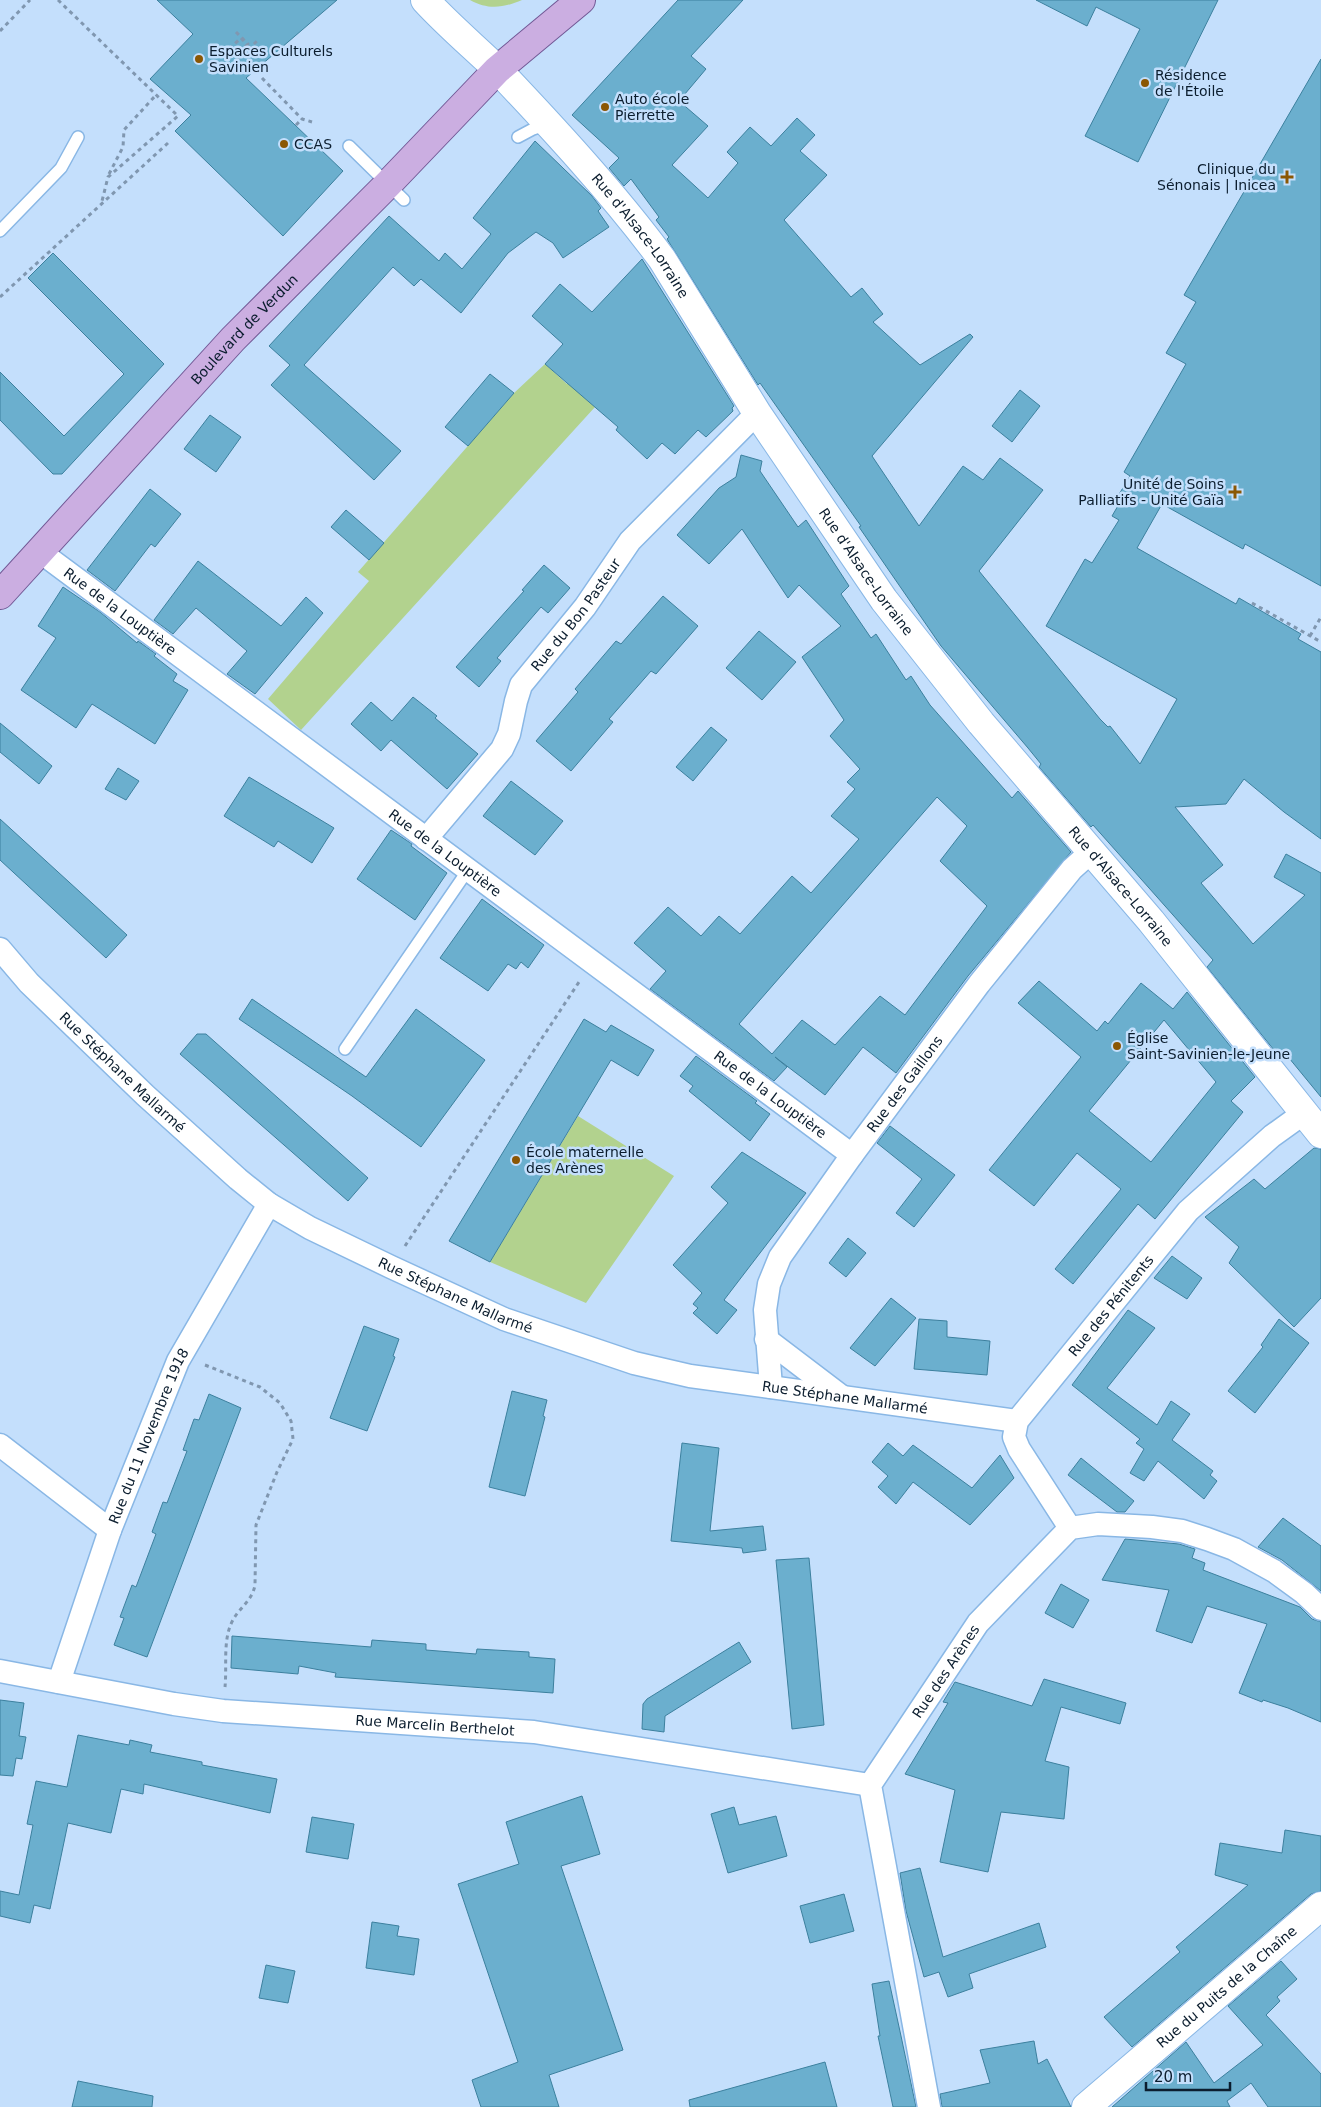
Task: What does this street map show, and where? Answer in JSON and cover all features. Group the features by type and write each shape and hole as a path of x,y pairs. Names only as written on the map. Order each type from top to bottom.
{"main road":[{"name":"Boulevard de Verdun","path":"0,595 233,340 396,192 497,70 581,0"}],"street":[{"name":"Rue d'Alsace-Lorraine","path":"426,0 442,18 497,70 548,124 635,225 662,260 758,413 884,600 981,724 1092,851 1123,900 1321,1134"},
{"name":"Rue du Bon Pasteur","path":"426,839 502,749 512,726 516,700 521,685 585,607 630,541 758,413"},
{"name":"Rue de la Louptière","path":"39,552 852,1156"},
{"name":"Rue des Gaillons","path":"771,1387 765,1310 769,1284 780,1257 978,984 1026,935 1072,870 1092,851"},
{"name":"Rue Stéphane Mallarmé","path":"0,949 29,982 145,1095 238,1179 269,1204 310,1228 504,1319 634,1363 690,1376 1017,1421"},
{"name":"Rue des Pénitents","path":"1017,1421 1188,1211 1272,1136 1304,1113"},
{"name":"Rue du 11 Novembre 1918","path":"59,1682 110,1530 181,1356 269,1204"},
{"path":"766,1339 842,1397"},
{"path":"1017,1421 1014,1437 1070,1528 1098,1524 1152,1527 1182,1531 1207,1539 1234,1549 1274,1571 1304,1593 1321,1609"},
{"path":"0,1445 110,1530"},
{"name":"Rue des Arènes","path":"870,1785 978,1624 1070,1528"},
{"name":"Rue Marcelin Berthelot","path":"0,1671 174,1704 231,1712 534,1732 870,1785"},
{"path":"870,1785 929,2107"},
{"name":"Rue du Puits de la Chaîne","path":"1086,2107 1321,1906"}],"lane":[{"path":"518,137 548,124"},
{"path":"0,231 61,168 78,137"},
{"path":"349,146 396,192"},
{"path":"345,1049 468,870"}],"path":[{"path":"0,30 30,0"},
{"path":"58,0 178,116 108,176"},
{"path":"236,32 248,44 242,49 236,54 230,48 241,38 247,45 236,55 239,58 257,41"},
{"path":"262,78 302,119 312,122"},
{"path":"100,205 108,176 123,146 124,130 156,95"},
{"path":"296,125 302,119"},
{"path":"0,296 168,144"},
{"path":"1252,603 1321,642"},
{"path":"1310,636 1321,617"},
{"path":"392,1267 592,963"},
{"path":"181,1356 260,1387 280,1402 291,1421 293,1432 293,1439 277,1472 256,1525 255,1585 250,1600 236,1615 229,1629 227,1668"}],"green space":[{"path":"470,0 522,0 508,5 489,7"},
{"path":"545,364 567,384 580,370 592,380 580,394 595,407 301,730 268,699 369,581 358,572 514,393"},
{"path":"578,1116 674,1176 586,1303 490,1262"}],"building":[{"path":"157,0 337,0 246,78 343,171 283,236 175,131 191,115 150,79 193,34"},
{"path":"678,0 743,0 691,56 706,69 679,101 708,126 672,165 708,198 738,163 727,152 750,127 771,146 797,118 815,135 800,151 827,175 784,220 851,297 862,288 883,314 873,322 920,365 970,334 973,337 872,456 919,526 963,466 983,480 1000,458 1043,490 979,571 1100,719 1108,727 1110,726 1140,764 1177,699 1046,626 1085,559 1092,563 1119,520 1112,516 1122,499 1118,496 1130,476 1124,472 1186,364 1166,353 1196,302 1184,295 1321,59 1321,586 1245,544 1243,549 1162,504 1137,548 1236,604 1239,598 1301,634 1298,639 1321,652 1321,839 1244,779 1226,804 1175,807 1223,865 1201,883 1253,944 1305,895 1274,877 1286,854 1321,873 1321,1097 1289,1058 1287,1060 1281,1051 1278,1055 1207,967 1213,960 1093,825 1091,827 1039,767 1041,764 941,646 859,527 861,526 760,383 758,385 667,239 669,237 656,220 659,217 631,179 624,186 609,168 619,158 572,115"},
{"name":"Résidence de l'Étoile","path":"1036,0 1218,0 1138,162 1085,136 1140,29 1096,7 1087,26"},
{"path":"535,141 592,196 601,208 598,211 609,227 563,258 553,243 536,232 508,253 461,313 421,279 414,286 393,267 304,365 401,451 374,480 271,385 290,365 269,346 389,216 439,261 445,253 462,269 491,234 473,218"},
{"path":"53,253 164,364 62,474 53,474 0,420 0,372 64,436 124,374 28,278"},
{"path":"642,259 734,406 732,408 733,411 706,437 698,430 675,454 662,443 647,459 616,430 618,427 545,364 563,344 532,316 560,284 592,312"},
{"path":"490,374 514,393 468,446 445,427"},
{"path":"1020,390 1040,406 1012,442 992,426"},
{"path":"210,415 241,437 216,472 184,449"},
{"path":"741,455 762,461 760,471 798,527 806,520 849,586 841,594 871,638 876,634 906,680 911,676 930,705 1012,798 1018,791 1071,852 968,976 896,1073 863,1047 825,1095 775,1057 787,1067 774,1081 650,989 666,971 634,943 668,907 701,936 719,916 740,934 792,876 811,893 859,839 831,816 855,789 847,782 860,769 830,736 844,720 802,657 841,626 799,585 788,598 742,529 709,564 677,535 719,488 736,477","holes":["937,797 967,826 940,861 987,906 905,1015 880,996 835,1045 802,1020 772,1054 739,1024"]},
{"path":"150,489 181,514 155,547 151,544 115,591 87,570"},
{"path":"346,510 384,543 369,560 331,527"},
{"path":"198,561 281,626 306,597 323,613 255,694 227,674 247,651 196,608 173,634 154,620"},
{"path":"544,565 570,588 548,613 541,607 497,658 501,661 479,687 456,667 524,591 522,590"},
{"path":"63,587 100,612 137,643 138,641 156,654 154,656 177,674 173,681 188,690 155,744 92,704 76,728 21,690 56,638 38,626"},
{"path":"663,596 698,626 656,674 651,671 609,719 613,722 571,771 536,741 578,692 575,689 616,641 621,644"},
{"path":"759,631 796,662 762,700 726,668"},
{"path":"413,697 437,716 435,718 478,754 447,789 391,740 381,751 351,724 371,702 392,721"},
{"path":"0,723 52,766 39,784 0,752"},
{"path":"711,727 727,740 693,781 676,767"},
{"path":"118,768 139,781 126,800 105,789"},
{"path":"249,777 334,828 312,863 278,841 274,847 224,816"},
{"path":"511,781 563,821 535,855 483,816"},
{"path":"0,819 127,935 106,958 0,860"},
{"path":"391,830 412,844 411,846 447,873 415,920 357,879"},
{"path":"482,899 544,945 528,968 521,962 516,969 508,964 488,991 440,958"},
{"path":"1039,981 1097,1031 1105,1021 1108,1024 1141,983 1173,1009 1187,992 1255,1077 1231,1101 1243,1112 1155,1219 1138,1204 1073,1284 1055,1269 1121,1189 1077,1153 1034,1206 989,1170 1081,1057 1018,1003","holes":["1164,1020 1216,1082 1151,1162 1089,1111"]},
{"path":"252,999 366,1077 416,1009 485,1060 421,1147 352,1096 239,1019"},
{"path":"584,1019 606,1032 611,1025 654,1050 638,1076 611,1060 490,1262 449,1241"},
{"path":"197,1034 206,1034 368,1178 348,1201 180,1054"},
{"path":"696,1056 757,1101 755,1103 770,1114 750,1141 689,1091 693,1086 680,1076"},
{"path":"890,1126 955,1175 914,1227 896,1213 922,1179 877,1143"},
{"path":"1314,1148 1321,1149 1321,1298 1294,1327 1229,1263 1239,1247 1205,1217 1254,1179 1265,1189"},
{"path":"742,1152 806,1193 724,1300 737,1310 717,1334 693,1313 698,1308 693,1304 702,1293 673,1265 728,1203 711,1187"},
{"path":"848,1238 866,1253 846,1277 829,1263"},
{"path":"1172,1256 1202,1278 1187,1299 1154,1278"},
{"path":"891,1298 916,1318 875,1366 850,1348"},
{"path":"1128,1310 1155,1328 1107,1388 1157,1425 1171,1401 1190,1414 1172,1440 1213,1471 1210,1475 1217,1481 1204,1499 1158,1461 1144,1481 1130,1473 1144,1449 1136,1443 1140,1439 1072,1385"},
{"path":"919,1319 947,1321 947,1337 990,1341 987,1375 914,1369"},
{"path":"1279,1319 1309,1343 1255,1413 1228,1391 1263,1347 1261,1345"},
{"path":"364,1326 399,1339 393,1356 395,1357 367,1431 330,1418"},
{"path":"512,1391 547,1400 543,1416 545,1417 525,1496 489,1487"},
{"path":"209,1394 241,1408 147,1657 114,1645 124,1618 120,1617 132,1585 136,1587 156,1534 152,1532 163,1502 167,1503 187,1451 183,1450 194,1419 199,1420"},
{"path":"682,1443 719,1448 710,1531 763,1526 766,1550 743,1553 742,1548 671,1541"},
{"path":"888,1443 903,1456 913,1445 972,1488 1000,1455 1014,1478 970,1525 913,1482 896,1504 878,1487 888,1476 872,1462"},
{"path":"1081,1458 1134,1501 1125,1512 1117,1512 1068,1475"},
{"path":"1283,1518 1321,1546 1321,1591 1282,1560 1258,1547"},
{"path":"1125,1539 1179,1544 1195,1549 1192,1558 1205,1563 1203,1570 1300,1607 1312,1619 1321,1622 1321,1722 1288,1708 1263,1700 1262,1702 1239,1693 1267,1624 1207,1606 1192,1643 1156,1631 1169,1590 1102,1580"},
{"path":"809,1558 824,1725 792,1729 776,1560"},
{"path":"1061,1584 1089,1600 1073,1628 1045,1613"},
{"path":"232,1636 371,1647 372,1640 426,1644 426,1650 476,1654 477,1649 529,1652 529,1657 555,1659 553,1693 335,1677 336,1673 299,1666 298,1674 231,1668"},
{"path":"739,1642 751,1662 665,1716 664,1732 642,1729 643,1704 647,1699"},
{"path":"1044,1679 1126,1703 1120,1724 1061,1707 1045,1761 1069,1767 1064,1819 1001,1812 988,1872 940,1862 955,1790 905,1774 948,1703 943,1702 955,1682 1032,1706"},
{"path":"0,1700 24,1703 19,1736 26,1737 22,1759 16,1758 13,1776 0,1775"},
{"path":"78,1735 129,1745 130,1740 152,1745 150,1752 202,1762 202,1765 277,1779 270,1813 144,1784 143,1794 121,1789 111,1833 68,1823 50,1909 34,1905 30,1923 0,1916 0,1891 19,1895 33,1825 27,1824 36,1781 67,1787"},
{"path":"582,1796 600,1854 561,1866 623,2050 549,2075 559,2107 481,2107 472,2080 518,2062 458,1884 519,1864 506,1822"},
{"path":"734,1807 739,1825 776,1816 787,1856 728,1873 711,1814"},
{"path":"312,1817 354,1824 348,1859 306,1852"},
{"path":"1285,1830 1321,1836 1321,1891 1311,1894 1132,2047 1104,2017 1180,1952 1176,1947 1248,1885 1215,1875 1220,1843 1282,1853"},
{"path":"920,1868 943,1957 1039,1923 1046,1947 969,1974 973,1988 948,1997 939,1972 924,1977 906,1911 900,1873"},
{"path":"844,1894 854,1931 810,1943 800,1906"},
{"path":"372,1922 399,1926 397,1936 419,1939 414,1975 366,1968"},
{"path":"1281,1961 1297,1979 1277,1997 1280,2001 1266,2015 1321,2074 1321,2107 1268,2107 1251,2083 1227,2101 1230,2107 1112,2107 1186,2042 1214,2083 1263,2045 1228,2006"},
{"path":"266,1965 295,1971 288,2003 259,1998"},
{"path":"889,1981 916,2107 893,2107 878,2036 880,2036 872,1984"},
{"path":"1034,2041 1038,2064 1047,2059 1071,2107 942,2107 940,2094 990,2083 980,2050"},
{"path":"825,2062 837,2107 690,2107 689,2100"},
{"path":"78,2081 153,2096 152,2107 72,2107"}],"place":[{"name":"Espaces Culturels Savinien","path":"199,59"},
{"name":"Résidence de l'Étoile","path":"1145,83"},
{"name":"Auto école Pierrette","path":"605,107"},
{"name":"CCAS","path":"284,144"},
{"name":"Clinique du Sénonais | Inicea","path":"1287,177"},
{"name":"Unité de Soins Palliatifs - Unité Gaïa","path":"1235,492"},
{"name":"Église Saint-Savinien-le-Jeune","path":"1117,1046"},
{"name":"École maternelle des Arènes","path":"516,1160"}]}
